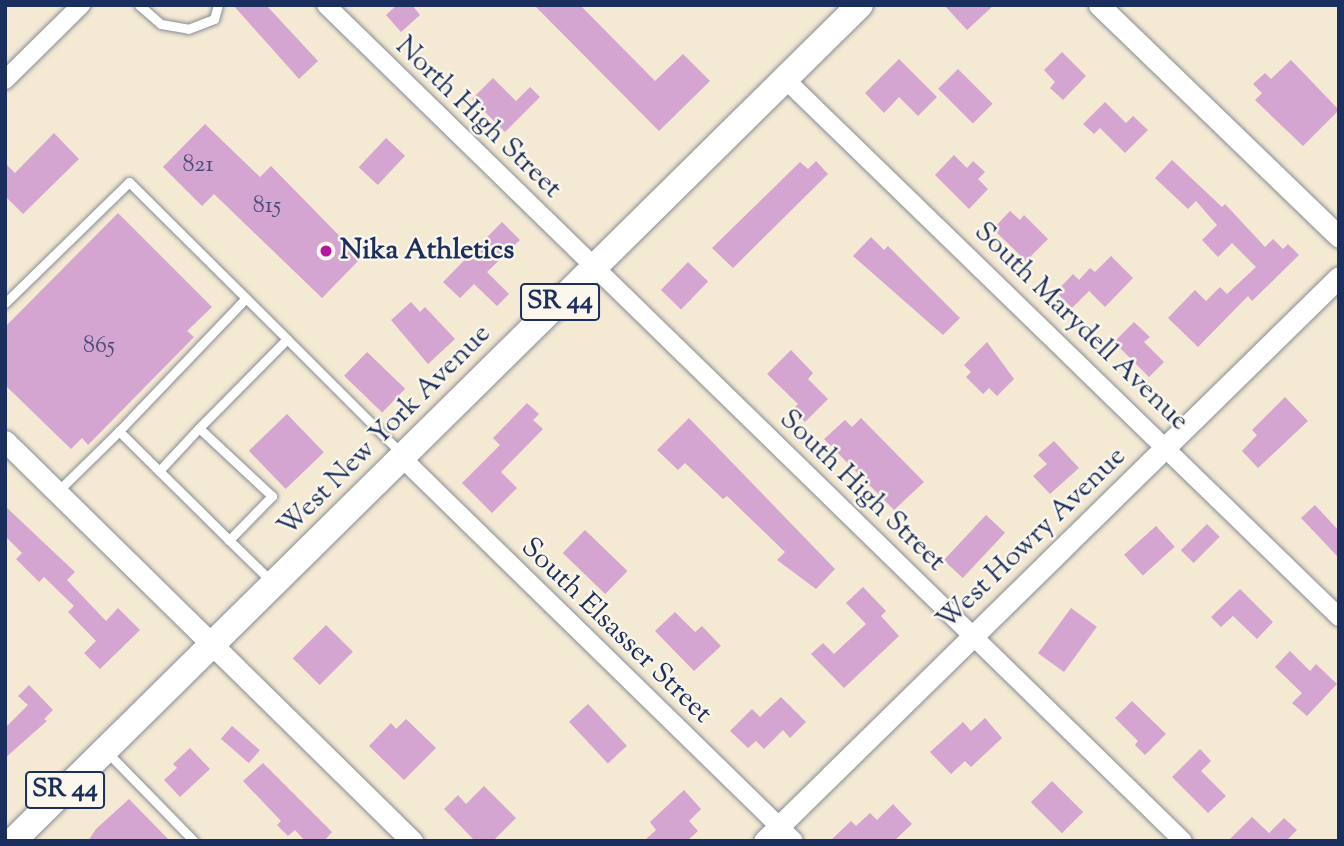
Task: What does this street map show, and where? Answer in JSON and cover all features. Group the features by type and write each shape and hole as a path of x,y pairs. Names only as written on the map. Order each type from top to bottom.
{"main road":[{"name":"West New York Avenue","path":"14,840 860,5"}],"street":[{"path":"5,80 81,5"},
{"name":"North High Street","path":"326,5 594,268"},
{"path":"1099,5 1339,237"},
{"name":"South Marydell Avenue","path":"785,79 1167,446 1339,617"},
{"name":"South High Street","path":"594,268 1183,841"},
{"name":"West Howry Avenue","path":"779,836 973,636 1339,276"},
{"path":"5,441 412,841"},
{"name":"South Elsasser Street","path":"403,457 779,836"}],"lane":[{"path":"139,5 161,24 188,29 214,19 218,5"},
{"path":"5,303 129,182 403,457"},
{"path":"57,492 246,298"},
{"path":"159,471 287,339"},
{"path":"200,428 272,496 229,540"},
{"path":"119,431 274,584"},
{"path":"106,750 194,841"}],"building":[{"path":"233,5 266,5 318,61 299,79"},
{"path":"397,5 412,5 420,15 401,32 386,15"},
{"path":"534,5 580,5 655,81 683,54 710,81 659,131"},
{"path":"944,5 994,5 967,30"},
{"path":"1062,52 1086,76 1063,100 1050,88 1055,82 1044,70"},
{"path":"899,59 937,97 918,116 899,97 884,113 865,93"},
{"path":"1291,60 1339,110 1303,146 1255,100 1262,93 1253,84 1265,73 1271,79"},
{"path":"958,69 993,104 973,123 938,89"},
{"path":"493,78 516,101 530,87 540,97 505,132 472,99"},
{"path":"1105,102 1126,123 1133,116 1148,130 1125,153 1100,128 1094,134 1083,124"},
{"path":"205,124 260,177 271,166 361,258 322,298 214,194 202,206 163,167"},
{"path":"54,133 79,159 23,214 5,196 5,163 15,173"},
{"path":"386,138 405,156 378,185 359,167"},
{"path":"954,155 967,168 973,161 985,172 978,179 988,189 969,209 935,175"},
{"path":"1172,160 1222,207 1225,204 1265,247 1273,239 1283,249 1288,244 1299,255 1252,301 1248,296 1198,347 1168,318 1195,290 1206,301 1220,287 1227,294 1256,267 1232,243 1218,257 1202,240 1217,225 1196,201 1188,209 1155,178"},
{"path":"816,161 828,174 733,268 712,248 800,162 808,169"},
{"path":"1010,211 1020,220 1024,215 1048,239 1026,261 993,229"},
{"path":"118,213 212,307 187,331 194,337 88,445 82,438 71,449 5,385 5,327"},
{"path":"502,222 520,240 487,272 509,294 497,306 474,284 460,298 443,282"},
{"path":"871,237 884,250 888,246 960,318 943,335 853,256"},
{"path":"1111,256 1133,278 1105,307 1089,291 1072,308 1056,292 1073,274 1079,280 1090,268 1095,272"},
{"path":"688,262 708,281 681,310 661,290"},
{"path":"411,302 420,312 425,307 455,339 428,364 391,320"},
{"path":"1134,322 1150,337 1144,342 1164,362 1149,377 1114,342"},
{"path":"987,342 1014,379 997,396 989,388 983,394 966,377 971,372 964,365"},
{"path":"791,350 813,373 808,379 828,399 805,422 793,409 798,404 767,374"},
{"path":"367,352 405,389 382,413 344,376"},
{"path":"1285,397 1308,421 1258,468 1242,451 1257,435 1252,430"},
{"path":"527,403 539,414 533,420 543,429 501,472 517,488 492,513 462,483 500,445 493,438"},
{"path":"287,414 324,452 286,489 249,451"},
{"path":"689,418 835,569 816,589 777,560 785,552 727,496 723,499 685,463 678,470 657,450"},
{"path":"861,418 924,482 894,510 824,439 845,420 852,427"},
{"path":"1054,441 1079,468 1050,494 1033,476 1047,464 1038,455"},
{"path":"1315,505 1339,531 1339,558 1301,518"},
{"path":"5,506 75,572 67,580 106,621 118,608 140,630 100,669 84,653 96,641 68,612 74,606 44,577 39,582 16,559 22,553 5,536"},
{"path":"986,515 1005,533 963,578 944,560"},
{"path":"1207,524 1220,537 1194,563 1181,550"},
{"path":"1156,526 1175,547 1143,576 1124,555"},
{"path":"585,530 627,571 605,594 563,553"},
{"path":"863,587 886,611 881,616 899,636 844,688 811,654 823,643 834,654 866,624 846,603"},
{"path":"1240,589 1273,622 1257,639 1233,616 1221,627 1211,617"},
{"path":"1071,608 1097,627 1064,672 1038,653"},
{"path":"675,612 695,632 702,626 721,646 694,671 655,631"},
{"path":"326,625 353,652 320,685 293,658"},
{"path":"1290,651 1310,671 1316,664 1337,684 1307,716 1292,703 1302,693 1275,667"},
{"path":"29,685 53,710 44,719 47,721 5,758 5,728 28,705 18,696"},
{"path":"781,697 806,722 790,738 783,730 764,749 756,741 748,748 730,731 752,709 760,717"},
{"path":"1132,701 1166,734 1145,755 1135,745 1138,741 1115,718"},
{"path":"588,704 627,746 608,763 569,722"},
{"path":"985,718 1002,738 971,767 965,761 951,774 930,752 963,722 971,731"},
{"path":"406,719 436,748 404,780 369,746 391,723 396,729"},
{"path":"232,726 260,750 249,763 221,739"},
{"path":"190,748 210,769 180,797 164,780 177,768 173,764"},
{"path":"1200,749 1211,761 1201,771 1226,796 1208,813 1172,777"},
{"path":"263,763 332,832 324,841 305,841 295,830 288,836 277,825 281,821 243,781"},
{"path":"1052,781 1083,812 1062,833 1031,802"},
{"path":"484,786 516,818 493,841 475,841 444,809 458,795 466,804"},
{"path":"684,790 701,809 689,821 698,831 687,841 644,841 656,830 650,822"},
{"path":"129,799 170,841 88,841 96,829"},
{"path":"893,804 912,824 894,841 830,841 851,821 856,826 870,813 877,820"},
{"path":"1252,817 1269,833 1284,818 1297,830 1286,841 1228,841"}],"place":[{"name":"Nika Athletics","path":"326,251"}]}
